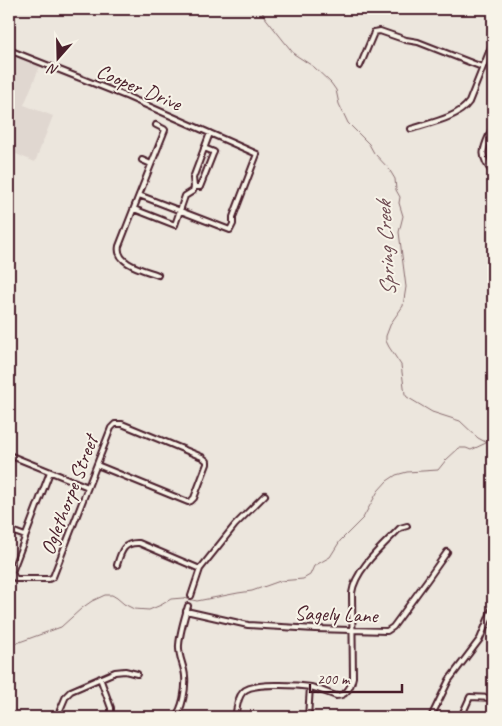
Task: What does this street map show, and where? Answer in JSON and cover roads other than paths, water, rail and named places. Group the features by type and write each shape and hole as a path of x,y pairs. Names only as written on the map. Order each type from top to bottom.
{"street":[{"path":"360,66 374,32 380,31 418,42 482,67"},
{"path":"411,128 447,117 462,110 469,102 490,46 493,43"},
{"name":"Cooper Drive","path":"9,50 128,97 257,154 233,217 233,224 230,230 180,211"},
{"path":"156,125 164,130 118,252 127,263 158,275"},
{"path":"493,126 482,153 487,166 493,173"},
{"path":"134,209 175,225 185,196 191,193 194,187 193,178 210,133"},
{"path":"194,187 200,187 214,152 204,148"},
{"path":"142,160 151,164"},
{"path":"139,195 180,211"},
{"name":"Oglethorpe Street","path":"25,536 12,572 14,577 16,579 52,578 53,577 88,487 112,428 115,424 122,424 202,457 207,461 194,498 191,501 185,501 97,465"},
{"path":"9,455 88,487"},
{"path":"9,530 25,536 50,472"},
{"path":"191,596 200,569 235,525 265,495"},
{"path":"235,717 240,696 249,687 282,685 310,687 336,696 344,694 348,690 353,677 352,593 356,578 366,564 400,528 407,526"},
{"path":"117,564 122,550 134,542 200,569"},
{"name":"Sagely Lane","path":"186,611 248,625 389,630 446,552"},
{"path":"174,717 181,709 185,685 185,675 179,647 180,635 188,606"},
{"path":"431,717 449,680 480,638 493,606"},
{"path":"57,717 67,693 119,671 138,674"},
{"path":"100,678 112,708 111,717"},
{"path":"308,717 310,687"},
{"path":"461,717 470,698 493,698"}],"waterway":[{"name":"Spring Creek","path":"261,9 264,16 294,54 314,67 331,83 336,90 339,104 348,123 369,144 395,179 403,216 399,232 406,287 403,306 391,323 386,341 401,365 405,394 432,412 460,421 478,438 493,446"},
{"path":"9,640 14,644 61,627 82,608 105,595 112,595 134,609 149,610 171,599 183,598 197,601 252,591 280,581 303,579 310,575 314,566 330,557 340,541 363,518 378,491 387,481 396,475 407,472 438,470 459,448 471,450 486,443"}],"tunnel":[{"path":"188,606 191,596"}]}
